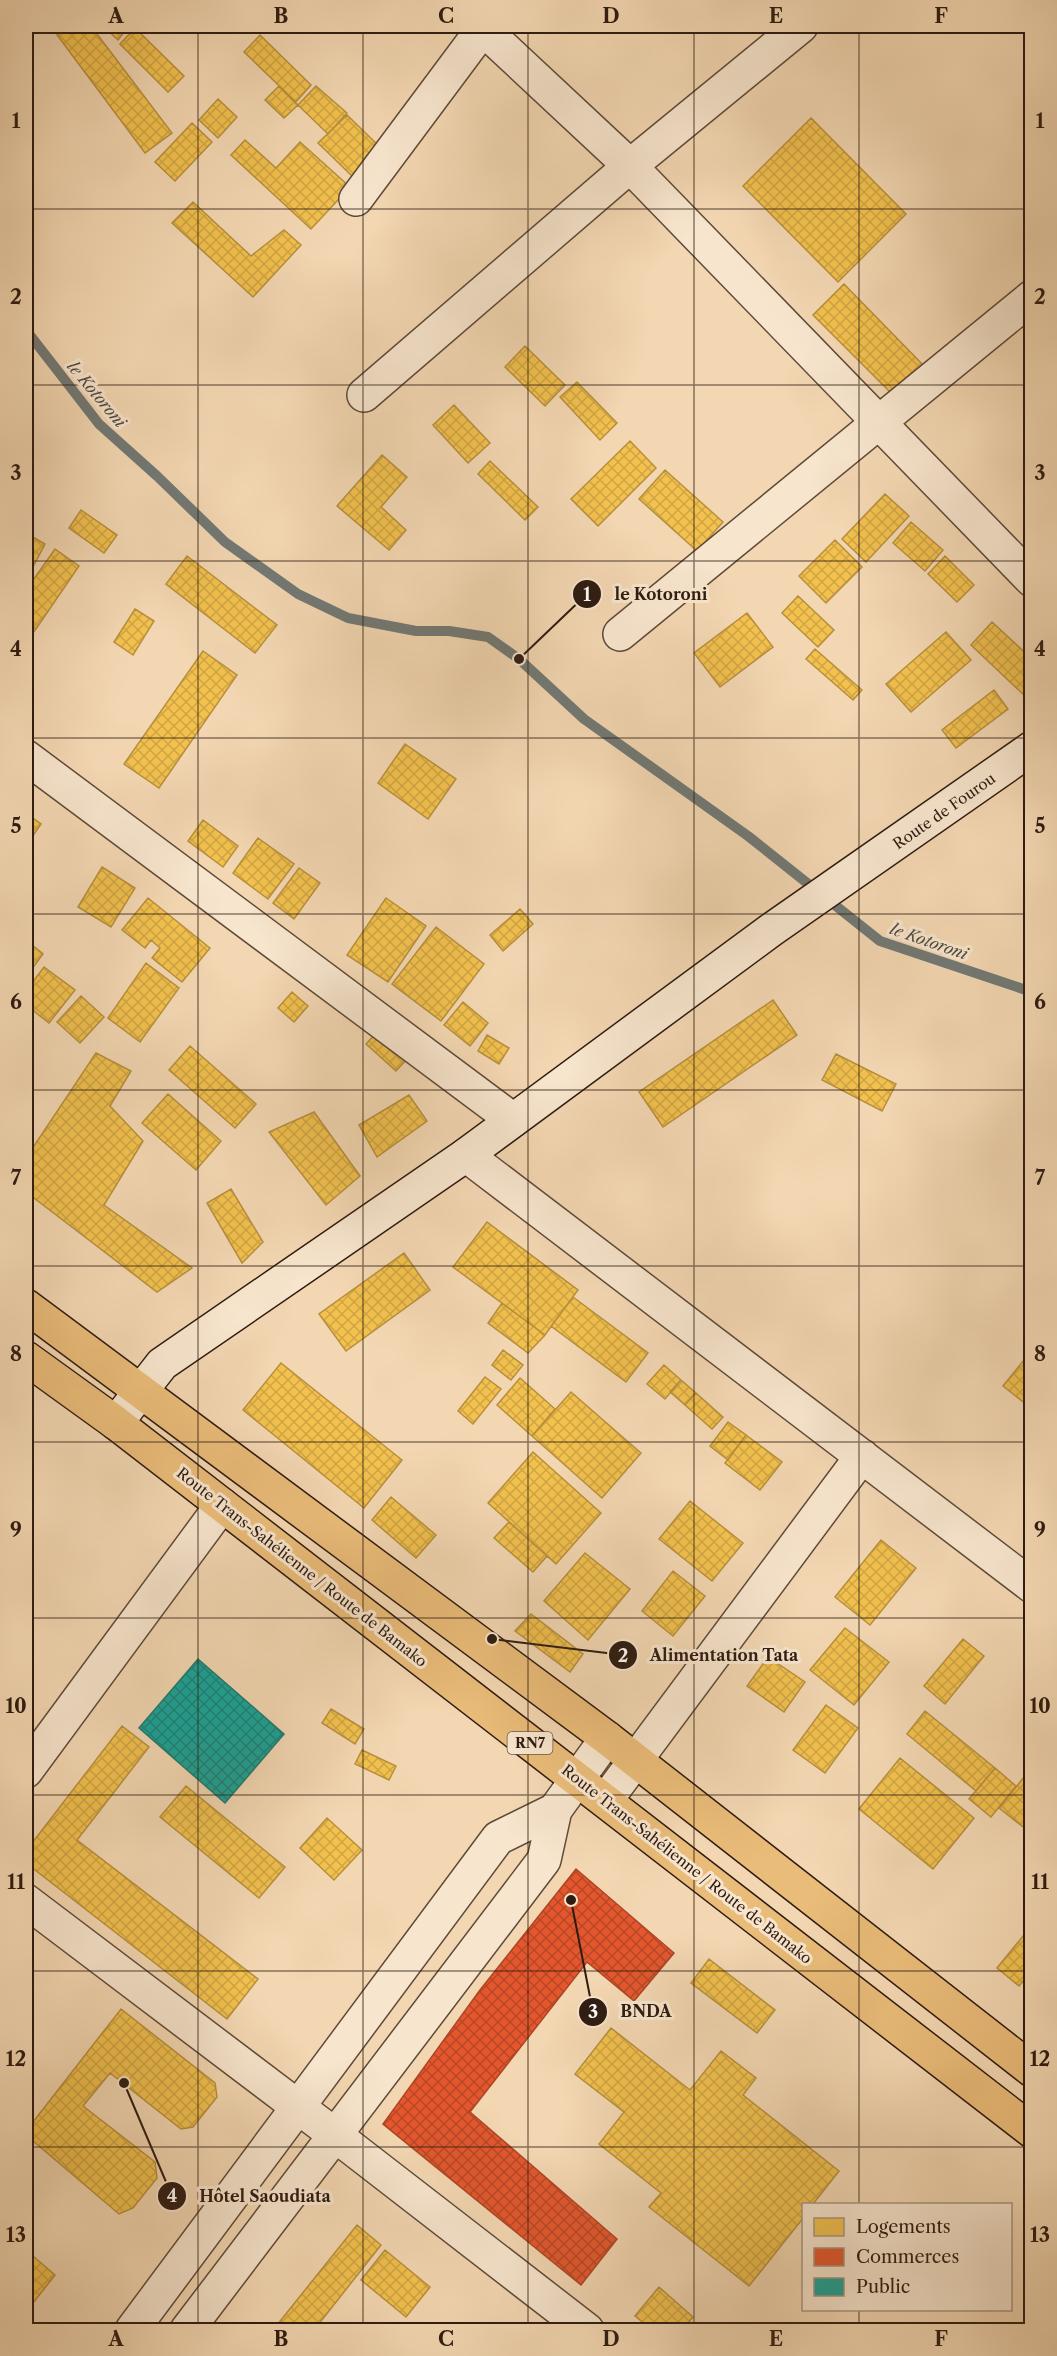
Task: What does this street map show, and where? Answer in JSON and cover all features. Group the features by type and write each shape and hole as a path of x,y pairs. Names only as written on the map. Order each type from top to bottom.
{"highway":[{"path":"26,1306 607,1738 1032,2070"},
{"name":"Route Trans-Sahélienne / Route de Bamako","path":"26,1358 116,1423 1032,2131"}],"street":[{"path":"356,200 483,26 630,166 1032,580"},
{"path":"364,395 630,166 801,26"},
{"path":"620,634 1032,297"},
{"name":"Route de Fourou","path":"116,1423 162,1364 466,1155 771,930 856,873 1032,748"},
{"path":"26,757 513,1120"},
{"path":"466,1155 1032,1586"},
{"path":"606,1800 862,1456"},
{"path":"26,1771 222,1505"},
{"path":"187,2331 544,1860 555,1810 607,1738"},
{"path":"132,2331 498,1838 555,1810"},
{"path":"26,1900 335,2135 587,2331"}],"building: Logements":[{"path":"69,26 91,26 172,133 145,153 57,35"},
{"path":"103,26 129,26 118,40"},
{"path":"135,28 184,76 168,92 120,44"},
{"path":"260,35 311,85 296,102 244,52"},
{"path":"279,86 298,105 284,118 265,100"},
{"path":"316,86 347,113 328,134 298,105"},
{"path":"218,99 237,117 218,138 199,120"},
{"path":"347,115 381,148 353,177 318,143"},
{"path":"811,118 906,214 838,282 743,186"},
{"path":"192,123 212,142 175,181 155,162"},
{"path":"245,140 276,168 300,142 350,187 311,229 231,155"},
{"path":"193,202 251,256 284,230 301,245 253,297 172,223"},
{"path":"844,284 926,368 896,398 813,315"},
{"path":"525,346 565,385 545,406 505,367"},
{"path":"577,382 617,423 600,440 560,397"},
{"path":"454,405 490,443 468,463 433,425"},
{"path":"630,441 656,468 598,526 571,499"},
{"path":"382,455 407,477 381,507 406,530 389,550 337,506"},
{"path":"490,461 538,507 525,520 478,474"},
{"path":"665,470 723,522 697,551 639,499"},
{"path":"885,494 909,516 866,562 842,539"},
{"path":"81,510 117,535 104,553 69,528"},
{"path":"911,522 943,550 925,571 893,543"},
{"path":"26,533 45,544 34,565 26,561"},
{"path":"835,540 862,567 826,603 799,576"},
{"path":"55,549 79,566 36,629 26,621 26,590"},
{"path":"187,556 277,625 255,653 166,584"},
{"path":"945,556 974,585 957,602 928,574"},
{"path":"798,596 834,630 818,647 782,613"},
{"path":"135,609 154,621 133,655 114,642"},
{"path":"747,613 773,647 720,687 694,653"},
{"path":"26,621 36,629 26,643"},
{"path":"992,622 1032,659 1032,691 1026,697 971,645"},
{"path":"946,632 971,660 911,712 886,684"},
{"path":"815,649 862,690 853,700 806,659"},
{"path":"203,651 237,675 159,788 124,764"},
{"path":"994,690 1008,709 956,748 942,730"},
{"path":"405,744 456,779 428,819 378,783"},
{"path":"26,813 41,824 26,846"},
{"path":"203,820 238,846 223,867 188,841"},
{"path":"258,838 294,864 268,899 233,873"},
{"path":"102,867 135,888 111,927 78,907"},
{"path":"299,868 320,883 294,919 273,903"},
{"path":"148,898 210,948 182,982 152,958 160,948 151,940 145,948 122,930"},
{"path":"386,898 426,926 388,982 347,955"},
{"path":"520,909 533,924 503,951 490,935"},
{"path":"436,927 484,964 441,1021 392,984"},
{"path":"26,940 43,954 26,977"},
{"path":"146,963 179,988 140,1042 108,1018"},
{"path":"44,967 75,990 49,1023 26,1005 26,991"},
{"path":"292,992 308,1006 294,1022 278,1008"},
{"path":"81,996 104,1017 80,1043 57,1022"},
{"path":"773,1000 797,1035 663,1127 639,1092"},
{"path":"463,1002 488,1023 470,1046 444,1025"},
{"path":"378,1031 408,1058 396,1071 366,1044"},
{"path":"487,1035 509,1048 499,1064 478,1051"},
{"path":"190,1046 256,1104 235,1128 169,1070"},
{"path":"96,1053 131,1071 110,1106 143,1141 104,1205 192,1268 157,1292 26,1192 26,1158"},
{"path":"836,1054 896,1084 882,1111 822,1080"},
{"path":"168,1094 221,1141 196,1170 142,1123"},
{"path":"409,1095 427,1121 377,1157 359,1125"},
{"path":"314,1112 360,1176 326,1205 269,1132"},
{"path":"231,1189 263,1242 242,1263 207,1203"},
{"path":"487,1222 578,1290 545,1335 453,1267"},
{"path":"404,1253 430,1290 346,1351 319,1314"},
{"path":"573,1297 648,1353 626,1382 551,1326"},
{"path":"502,1303 545,1335 528,1353 488,1323"},
{"path":"503,1350 523,1365 511,1380 492,1365"},
{"path":"1032,1350 1032,1409 1003,1386"},
{"path":"281,1363 402,1460 364,1508 243,1410"},
{"path":"664,1365 681,1380 665,1399 647,1384"},
{"path":"485,1377 501,1389 473,1424 458,1411"},
{"path":"520,1378 555,1409 532,1436 497,1405"},
{"path":"681,1380 696,1393 685,1405 670,1392"},
{"path":"571,1392 641,1453 602,1498 532,1436"},
{"path":"696,1393 723,1417 712,1429 685,1405"},
{"path":"728,1422 746,1435 728,1460 710,1446"},
{"path":"746,1435 782,1462 760,1490 725,1463"},
{"path":"533,1452 601,1513 556,1564 488,1503"},
{"path":"391,1497 436,1535 416,1558 372,1520"},
{"path":"690,1501 743,1543 712,1581 659,1539"},
{"path":"509,1522 547,1556 533,1572 494,1538"},
{"path":"881,1540 916,1568 870,1625 835,1597"},
{"path":"585,1553 630,1589 588,1640 544,1601"},
{"path":"673,1571 705,1596 673,1636 642,1611"},
{"path":"531,1614 583,1654 570,1672 515,1631"},
{"path":"845,1628 889,1662 854,1705 810,1670"},
{"path":"963,1639 984,1656 945,1704 924,1686"},
{"path":"768,1657 805,1682 784,1712 747,1686"},
{"path":"826,1705 858,1728 825,1773 793,1750"},
{"path":"331,1709 364,1729 355,1744 322,1723"},
{"path":"925,1711 995,1768 976,1791 907,1734"},
{"path":"122,1726 149,1747 77,1840 258,1979 227,2019 26,1863 26,1851"},
{"path":"362,1750 396,1766 389,1780 355,1764"},
{"path":"900,1758 974,1818 933,1869 859,1809"},
{"path":"995,1768 1016,1786 991,1817 969,1799"},
{"path":"1024,1777 1032,1784 1032,1834 999,1808"},
{"path":"186,1786 285,1867 259,1898 160,1817"},
{"path":"327,1818 362,1850 334,1880 300,1848"},
{"path":"1032,1925 1032,1971 1019,1986 997,1968"},
{"path":"709,1959 775,2010 757,2033 691,1983"},
{"path":"121,2009 215,2083 217,2097 193,2127 181,2129 110,2073 83,2106 155,2162 157,2178 133,2208 119,2214 26,2135 26,2131"},
{"path":"611,2028 690,2090 721,2051 756,2078 743,2095 839,2171 814,2203 802,2203 802,2220 749,2286 649,2207 661,2193 599,2144 624,2112 575,2074"},
{"path":"357,2225 381,2245 314,2330 273,2330"},
{"path":"26,2250 55,2275 26,2312"},
{"path":"385,2250 430,2287 406,2317 361,2280"},
{"path":"659,2287 693,2317 682,2330 652,2330 635,2316"},
{"path":"885,2323 895,2330 879,2330"}],"building: Commerces":[{"path":"576,1869 674,1953 634,2001 587,1962 470,2112 617,2239 581,2285 383,2124 480,1990"}],"building: Public":[{"path":"198,1659 284,1734 225,1803 139,1728"}],"waterway":[{"name":"le Kotoroni","path":"26,330 99,424 225,542 298,594 348,618 416,631 449,631 488,637 519,659 584,719 748,836 880,941 1032,992"}],"place":[{"name":"le Kotoroni","path":"519,659"},
{"name":"Alimentation Tata","path":"492,1639"},
{"name":"BNDA","path":"571,1900"},
{"name":"Hôtel Saoudiata","path":"124,2083"}]}
